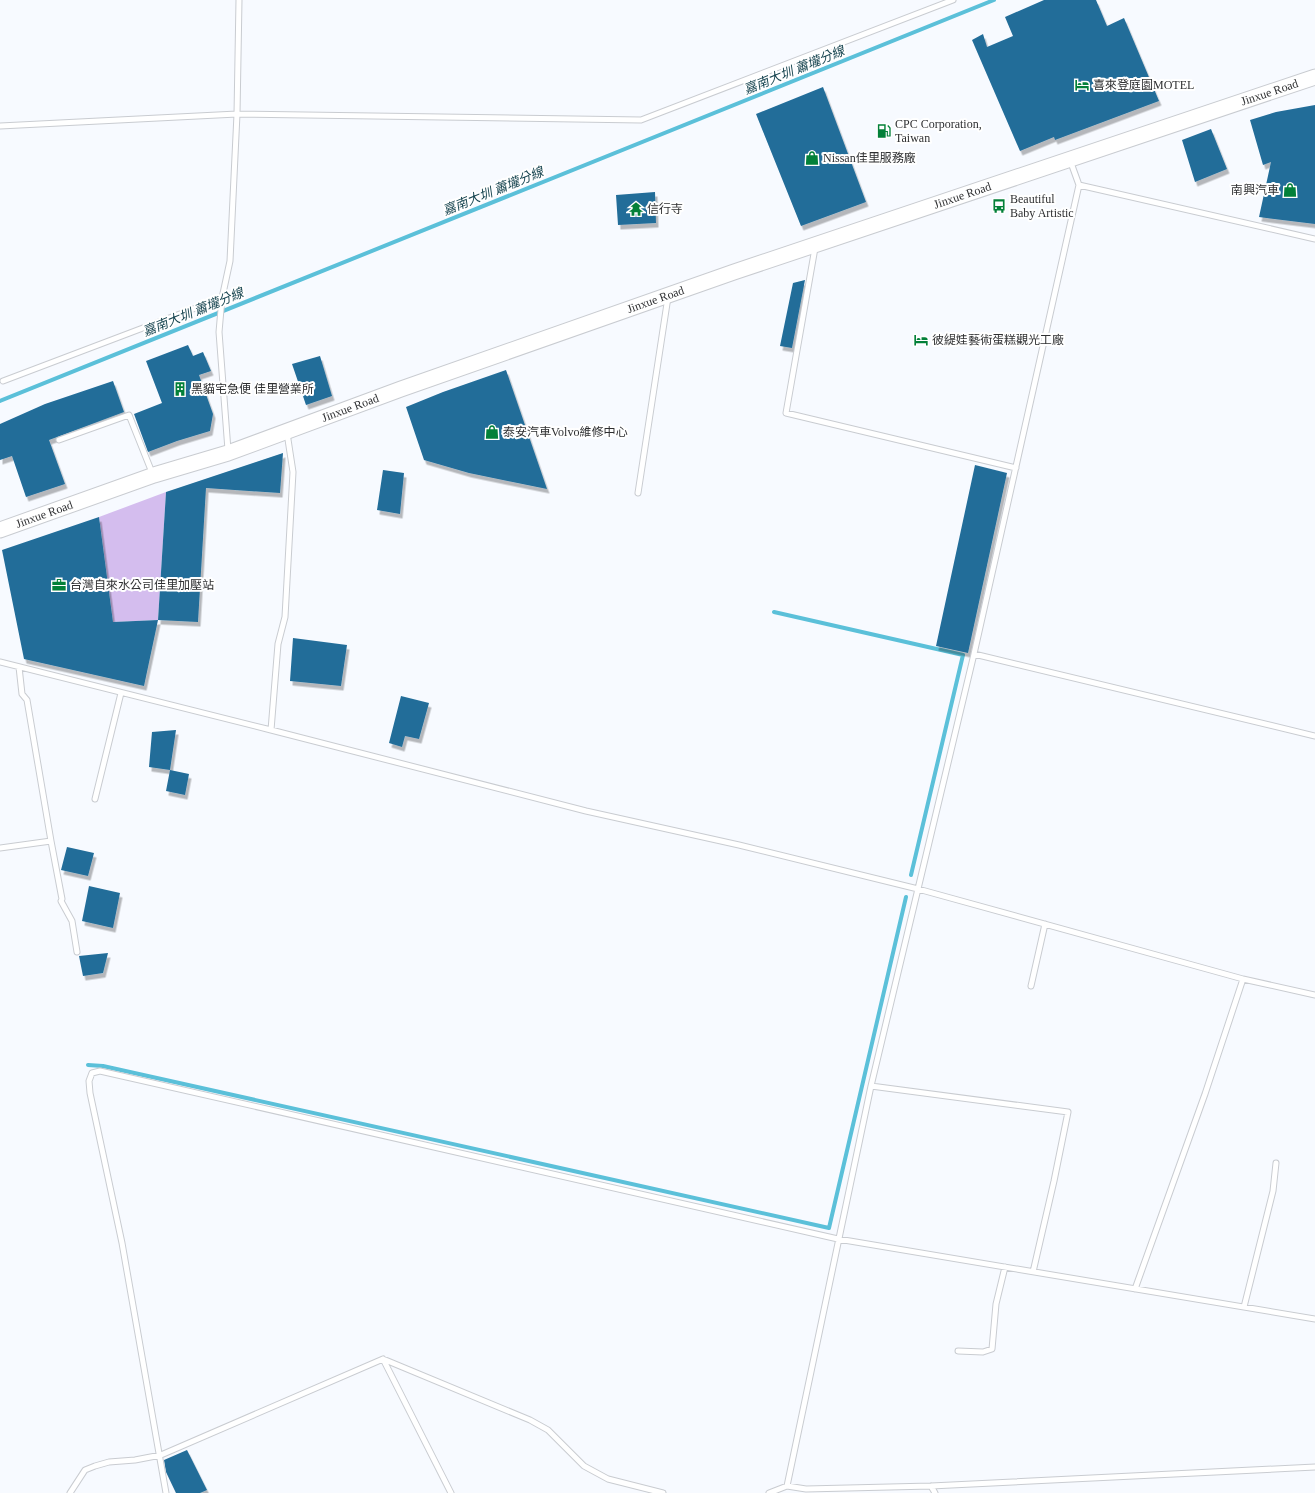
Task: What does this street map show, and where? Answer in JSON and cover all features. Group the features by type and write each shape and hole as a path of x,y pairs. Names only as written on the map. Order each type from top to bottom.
{"main road":[{"name":"Jinxue Road","path":"0,530 154,475 228,453 401,389 815,245 1070,158 1315,77"}],"lane":[{"path":"228,453 219,332 222,298 230,261 237,114 239,0"},
{"path":"0,126 237,114 641,120 953,0"},
{"path":"787,1486 871,1086 974,654 1079,185 1070,158"},
{"path":"1079,185 1315,239"},
{"path":"815,245 786,413 1016,468"},
{"path":"638,493 668,296"},
{"path":"3,381 222,298"},
{"path":"59,440 129,415 154,475"},
{"path":"271,730 278,644 285,617 293,472 287,432"},
{"path":"974,654 1315,736"},
{"path":"0,662 586,811 744,846 918,889 1243,979 1315,995"},
{"path":"19,667 22,694 28,700 61,900 72,921 77,952"},
{"path":"95,798 121,693"},
{"path":"0,848 51,841"},
{"path":"1031,986 1045,924"},
{"path":"1135,1289 1205,1094 1243,979"},
{"path":"166,1493 122,1243 90,1093 89,1081 92,1073 100,1070 838,1239 1315,1319"},
{"path":"871,1086 1068,1112 1033,1272"},
{"path":"1244,1307 1272,1191 1276,1164"},
{"path":"958,1351 983,1352 992,1349 996,1304 1005,1267"},
{"path":"383,1359 451,1493"},
{"path":"70,1493 85,1470 109,1462 135,1460 160,1455 383,1359 530,1420 548,1430 584,1466 608,1479 664,1493"},
{"path":"769,1493 787,1486 806,1489 931,1486 1315,1467"},
{"path":"931,1486 935,1493"}],"shaded area":[{"path":"166,492 158,620 113,622 99,517"}],"building":[{"name":"喜來登庭園MOTEL","path":"1044,0 1096,0 1107,26 1124,18 1159,101 1055,140 1054,137 1020,151 972,40 983,34 987,47 1013,36 1005,17"},
{"name":"Nissan佳里服務廠","path":"823,87 866,202 801,226 756,114"},
{"name":"南興汽車","path":"1315,105 1315,224 1259,217 1271,162 1263,165 1250,120 1276,112"},
{"path":"1211,129 1227,169 1195,182 1182,140"},
{"name":"信行寺","path":"655,192 656,223 618,225 616,195"},
{"path":"805,280 792,348 780,346 793,283"},
{"name":"黑貓宅急便 佳里營業所","path":"188,345 193,356 203,352 211,371 199,375 213,414 210,431 148,452 134,414 162,403 146,361"},
{"path":"320,356 332,396 306,405 292,364"},
{"name":"泰安汽車Volvo維修中心","path":"506,370 547,489 469,473 424,460 406,407 443,392"},
{"path":"113,381 124,412 49,440 65,484 26,497 12,456 0,460 0,424 45,404"},
{"path":"283,453 280,493 206,488 198,622 158,620 166,492"},
{"path":"975,465 1007,473 968,653 936,646"},
{"path":"383,470 404,473 400,514 377,510"},
{"name":"台灣自來水公司佳里加壓站","path":"99,517 113,622 158,620 144,686 24,659 2,550"},
{"path":"293,638 347,645 341,686 290,681"},
{"path":"401,696 429,703 419,739 405,736 402,747 389,743"},
{"path":"176,730 170,770 149,767 152,732"},
{"path":"170,770 189,774 185,795 166,791"},
{"path":"67,847 94,853 88,876 61,870"},
{"path":"89,886 120,893 113,928 82,921"},
{"path":"108,953 103,973 83,976 79,956"},
{"path":"187,1450 207,1490 200,1493 176,1493 166,1472 164,1460"}],"waterway":[{"name":"嘉南大圳 蕭壠分線","path":"0,401 994,0"},
{"path":"774,612 963,655 911,875"},
{"path":"88,1065 103,1066 829,1228 906,897"}],"place":[{"name":"喜來登庭園MOTEL","path":"1082,85"},
{"name":"CPC Corporation, Taiwan","path":"884,131"},
{"name":"Nissan佳里服務廠","path":"812,158"},
{"name":"南興汽車","path":"1290,190"},
{"name":"Beautiful Baby Artistic","path":"999,206"},
{"name":"信行寺","path":"636,209"},
{"name":"彼緹娃藝術蛋糕觀光工廠","path":"921,340"},
{"name":"黑貓宅急便 佳里營業所","path":"180,389"},
{"name":"泰安汽車Volvo維修中心","path":"492,432"},
{"name":"台灣自來水公司佳里加壓站","path":"59,585"}]}
